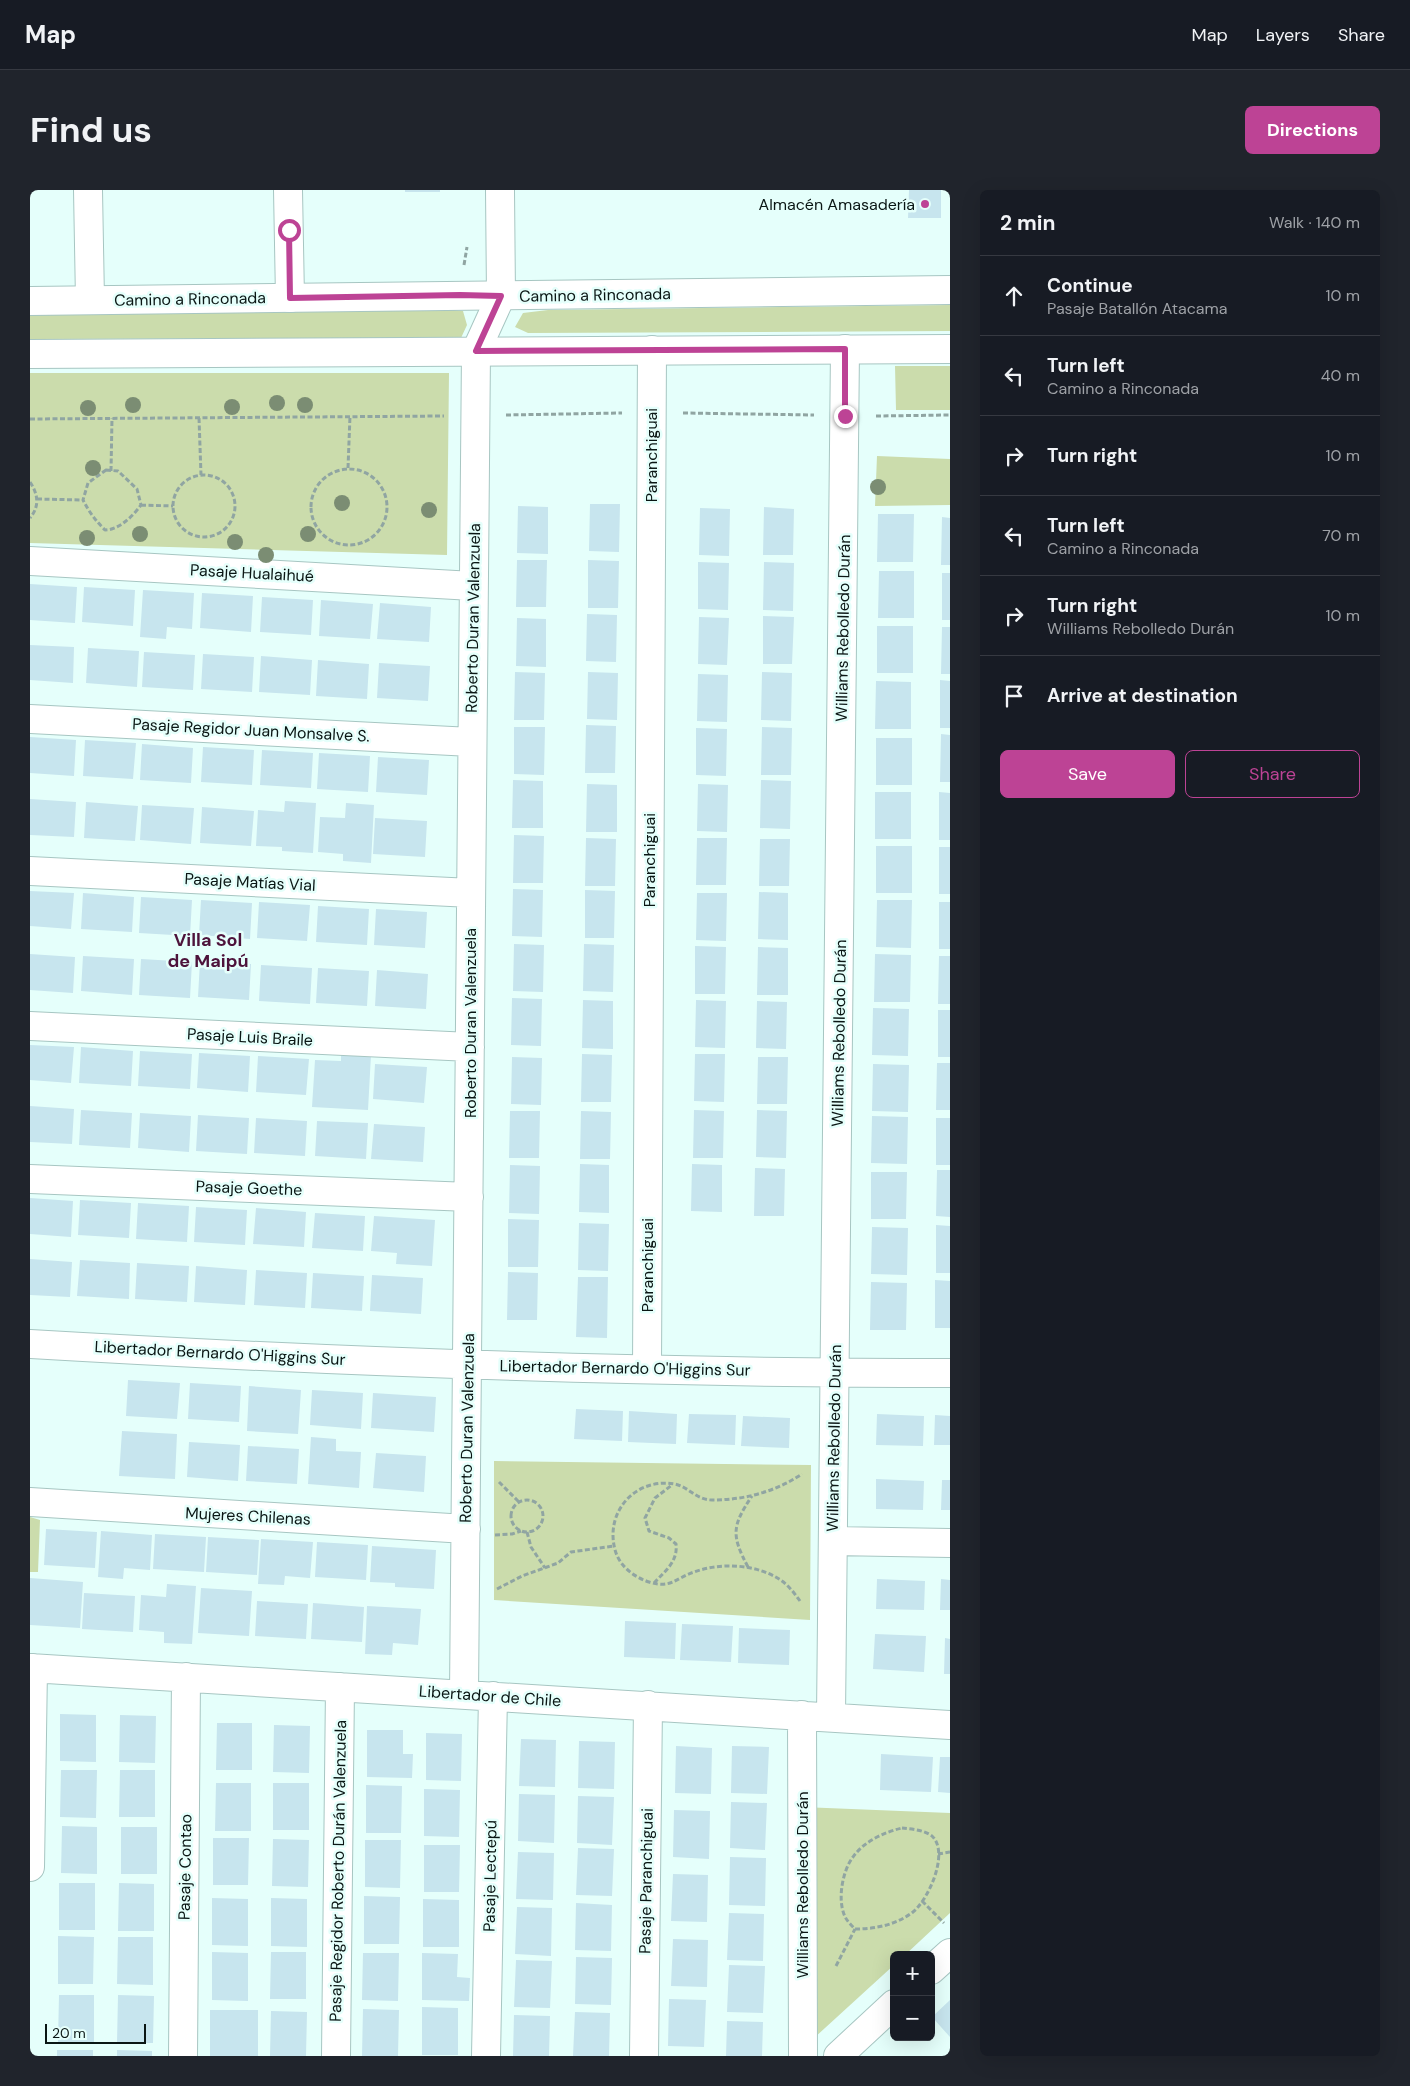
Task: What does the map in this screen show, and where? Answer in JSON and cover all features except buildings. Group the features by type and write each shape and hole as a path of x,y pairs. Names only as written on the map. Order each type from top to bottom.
{"street":[{"path":"88,190 90,300"},
{"path":"288,190 290,298"},
{"path":"476,351 501,296 500,190"},
{"name":"Camino a Rinconada","path":"30,301 950,290"},
{"path":"30,354 950,348"},
{"name":"Williams Rebolledo Durán","path":"831,1717 845,349"},
{"name":"Paranchiguai","path":"646,1369 652,350"},
{"name":"Roberto Duran Valenzuela","path":"464,1694 476,351"},
{"name":"Pasaje Hualaihué","path":"30,560 473,586"},
{"name":"Pasaje Regidor Juan Monsalve S.","path":"30,719 472,742"},
{"name":"Pasaje Matías Vial","path":"30,871 471,894"},
{"name":"Pasaje Luis Braile","path":"30,1026 470,1047"},
{"name":"Pasaje Goethe","path":"30,1179 469,1198"},
{"name":"Libertador Bernardo O'Higgins Sur","path":"30,1344 468,1365 835,1374 950,1373"},
{"name":"Mujeres Chilenas","path":"30,1502 466,1529"},
{"path":"833,1542 950,1543"},
{"path":"30,1867 31,1668"},
{"name":"Libertador de Chile","path":"31,1668 950,1725"},
{"name":"Pasaje Contao","path":"183,2056 186,1677"},
{"name":"Pasaje Regidor Roberto Durán Valenzuela","path":"336,2056 340,1687"},
{"name":"Pasaje Lectepú","path":"486,2056 493,1696"},
{"name":"Pasaje Paranchiguai","path":"644,2056 648,1706"},
{"name":"Williams Rebolledo Durán","path":"802,1715 803,2056"},
{"path":"935,1966 950,1953"},
{"path":"838,2056 890,2008"}],"path":[{"path":"464,270 467,245"},
{"path":"30,419 475,416 651,412 747,413"},
{"path":"348,468 350,416"},
{"path":"110,471 112,418"},
{"path":"199,418 201,474"},
{"path":"348,468 361,470 372,476 382,486 387,497 388,510 385,523 378,533 368,541 356,545 343,545 321,533 314,522 311,510 312,498 317,486 325,477 336,470 348,468"},
{"path":"106,470 118,471 137,489 141,505 133,515 112,530 105,530 90,514 82,500 88,483 106,470"},
{"path":"201,474 221,479 234,496 236,506 234,516 222,532 212,537 202,538 183,530 177,522 173,506 176,492 182,483 201,474"},
{"path":"30,482 35,490 37,499 36,508 30,518"},
{"path":"37,499 82,500"},
{"path":"141,505 173,506"},
{"path":"805,1607 783,1582 765,1572 748,1568 728,1566 704,1569 668,1584 653,1583 635,1576 626,1569 620,1563 614,1546 615,1519 622,1503 637,1491 654,1485 674,1484 705,1500 752,1496 788,1483 807,1469"},
{"path":"494,1478 520,1503"},
{"path":"653,1583 674,1561 677,1553 676,1544 669,1538 650,1531 645,1518 655,1498 674,1484"},
{"path":"748,1568 737,1546 736,1528 739,1518 752,1496"},
{"path":"535,1502 542,1510 543,1516 540,1525 532,1532 522,1531 514,1525 511,1515 520,1503 535,1502"},
{"path":"494,1535 512,1534 522,1531"},
{"path":"527,1532 531,1547 545,1568"},
{"path":"494,1591 522,1576 558,1563 571,1552 614,1546"},
{"path":"902,1828 916,1829 932,1836 938,1845 938,1854 932,1884 914,1911 898,1921 875,1928 854,1928 846,1919 842,1904 842,1884 853,1856 886,1832 902,1828"},
{"path":"938,1854 950,1852"},
{"path":"922,1901 950,1929"}],"green space":[{"path":"950,305 950,331 528,333 515,327 523,313 548,310"},
{"path":"414,306 463,311 467,325 461,338 30,339 30,313"},
{"path":"895,366 950,366 950,410 896,410"},
{"path":"30,373 449,373 447,555 30,543"},
{"path":"877,456 950,459 950,505 875,506"},
{"path":"494,1461 811,1465 810,1620 494,1600"},
{"path":"30,1517 40,1520 38,1572 30,1572"},
{"path":"802,1807 950,1813 950,1913 909,1951 890,1951 890,1969 802,2049"}],"place":[{"name":"Almacén Amasadería","path":"925,204"}],"district":[{"name":"Villa Sol de Maipú","path":"208,950"}],"route":[{"path":"289,230 290,298 501,296 476,351 845,349 845,416"}]}
